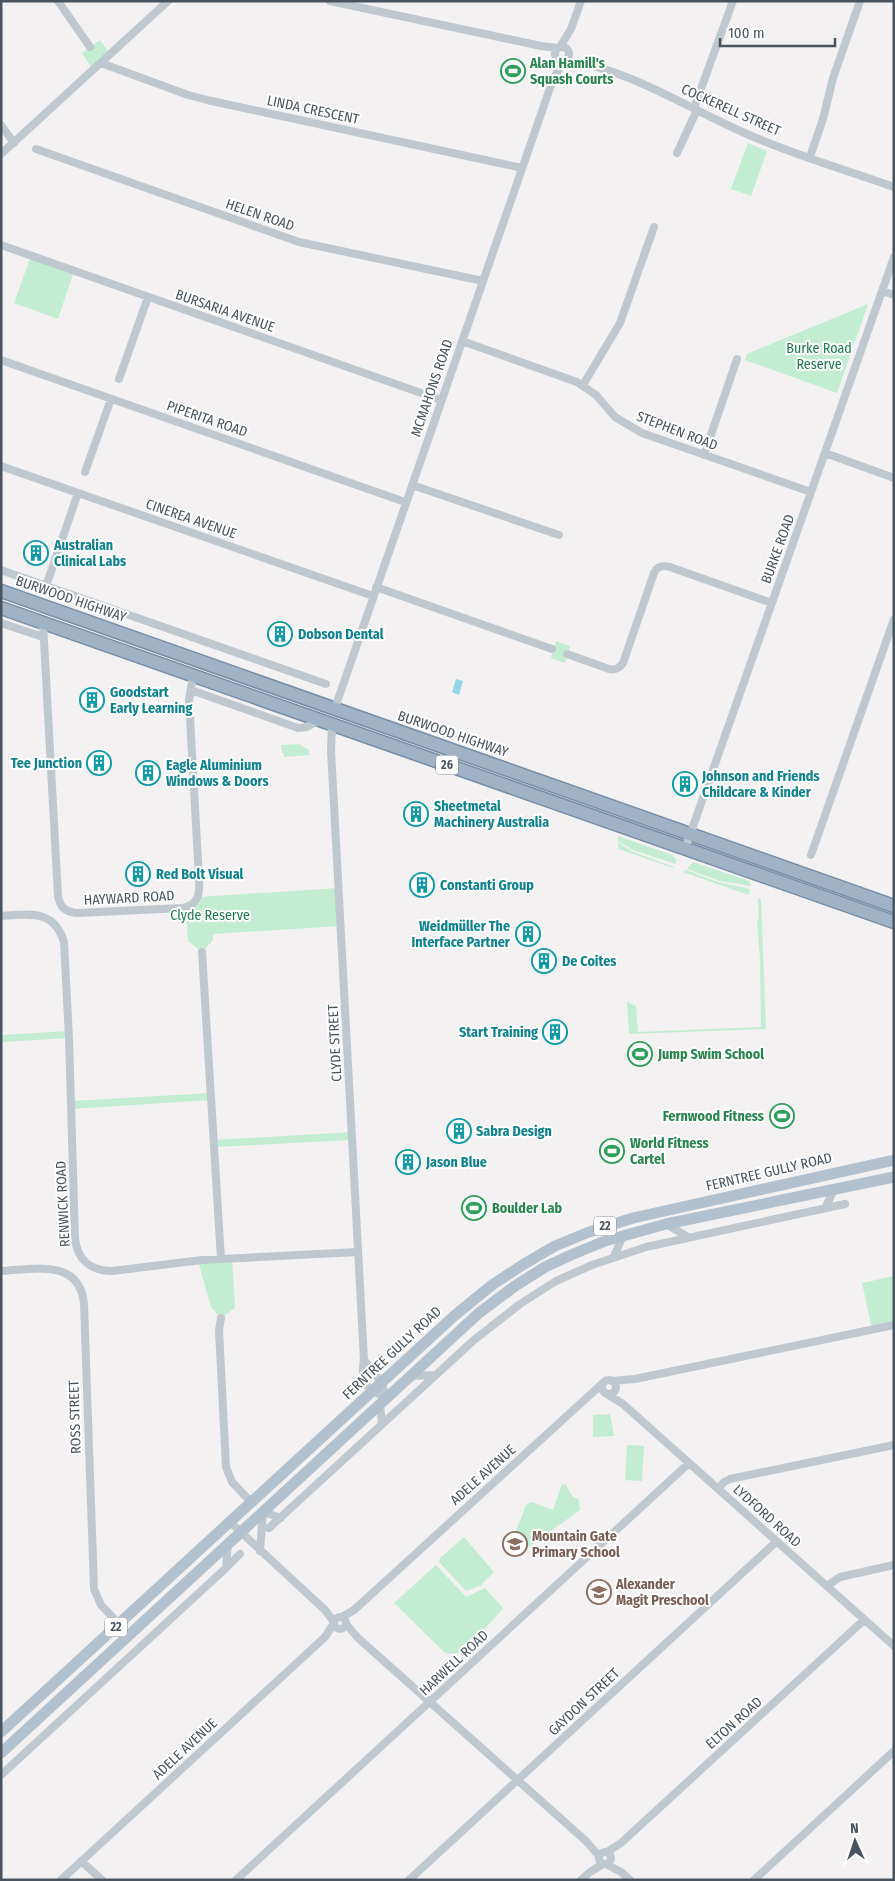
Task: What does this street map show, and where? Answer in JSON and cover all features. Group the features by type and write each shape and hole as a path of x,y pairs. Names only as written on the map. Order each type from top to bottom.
{"highway":[{"name":"BURWOOD HIGHWAY","path":"1,591 894,906"},
{"name":"26","path":"1,608 894,922"},
{"path":"332,725 335,708"}],"main road":[{"name":"FERNTREE GULLY ROAD","path":"1,1732 381,1382 479,1295 508,1274 553,1247 589,1232 633,1218 779,1184 894,1160"},
{"name":"FERNTREE GULLY ROAD","path":"1,1753 479,1313 516,1286 570,1255 623,1236 666,1224 894,1177"},
{"path":"779,1184 782,1200"}],"street":[{"path":"58,1 90,46"},
{"path":"1,154 168,1"},
{"name":"COCKERELL STREET","path":"330,1 541,46 642,83 749,135 894,186"},
{"name":"MCMAHONS ROAD","path":"335,708 581,1"},
{"path":"677,152 696,109 733,1"},
{"path":"810,157 824,119 833,78 860,1"},
{"name":"LINDA CRESCENT","path":"101,63 188,95 207,100 522,168"},
{"path":"1,125 14,143"},
{"name":"HELEN ROAD","path":"36,149 299,242 483,281"},
{"path":"583,385 620,324 654,227"},
{"name":"BURSARIA AVENUE","path":"1,245 441,400"},
{"name":"BURKE ROAD","path":"685,849 894,257"},
{"path":"882,291 894,295"},
{"path":"119,379 148,297"},
{"name":"STEPHEN ROAD","path":"462,341 564,376 583,385 615,417 642,432 811,492"},
{"path":"704,454 737,359"},
{"name":"PIPERITA ROAD","path":"1,360 406,502"},
{"path":"85,472 111,399"},
{"path":"825,453 894,478"},
{"name":"CINEREA AVENUE","path":"1,466 373,596"},
{"path":"412,485 558,535"},
{"path":"46,586 78,493"},
{"path":"655,558 659,567"},
{"path":"659,567 670,567 772,603"},
{"path":"567,654 619,673 654,573 659,567"},
{"name":"BURWOOD HIGHWAY","path":"1,570 326,684"},
{"path":"376,587 552,649"},
{"path":"811,855 894,619"},
{"path":"1,623 43,637"},
{"name":"HAYWARD ROAD","path":"43,623 58,896 60,905 67,911 77,913 183,908 192,904 199,897 189,700 193,676"},
{"path":"191,690 298,728 307,727 319,720"},
{"name":"CLYDE STREET","path":"332,725 334,799 364,1360 363,1370 364,1382 371,1392"},
{"name":"RENWICK ROAD","path":"1,916 34,914 43,917 52,921 58,928 64,942 69,1031 74,1238 82,1259 93,1268 103,1271 221,1259 358,1252"},
{"path":"202,952 221,1259"},
{"path":"825,1208 834,1190"},
{"path":"269,1528 474,1340 520,1304 565,1277 614,1256 688,1237 845,1204"},
{"path":"666,1224 688,1237"},
{"path":"614,1256 623,1236"},
{"name":"ROSS STREET","path":"1,1271 50,1269 61,1271 75,1280 82,1293 84,1304 94,1588 101,1605 119,1624"},
{"path":"221,1318 219,1330 227,1469 232,1482 251,1502"},
{"name":"ADELE AVENUE","path":"609,1389 608,1380 635,1379 894,1325"},
{"path":"364,1360 381,1382 384,1401 382,1424"},
{"path":"411,1376 435,1375"},
{"name":"ADELE AVENUE","path":"61,1880 585,1398 635,1379"},
{"name":"LYDFORD ROAD","path":"609,1389 688,1464 894,1646"},
{"path":"371,1392 384,1401"},
{"path":"718,1489 724,1482 730,1479 894,1444"},
{"name":"HARWELL ROAD","path":"236,1880 688,1464"},
{"path":"260,1551 263,1512 281,1518"},
{"path":"230,1522 340,1623 630,1880"},
{"name":"GAYDON STREET","path":"409,1880 776,1542"},
{"path":"226,1568 228,1544"},
{"path":"1,1774 240,1554"},
{"path":"827,1586 840,1577 894,1565"},
{"name":"ELTON ROAD","path":"581,1880 864,1620"},
{"path":"754,1880 894,1751"},
{"path":"81,1861 102,1880"}],"green space":[{"path":"100,40 111,55 93,70 82,53"},
{"path":"748,143 767,151 751,196 731,189"},
{"path":"31,256 74,271 58,319 14,303"},
{"name":"Burke Road Reserve","path":"868,304 837,393 745,360 747,354"},
{"path":"556,641 570,646 565,663 551,658"},
{"path":"299,744 309,750 309,755 284,757 281,745"},
{"path":"618,836 672,855 676,859 676,864 633,850 618,841"},
{"path":"618,842 631,851 674,867 619,849"},
{"path":"693,862 749,881 751,886 720,881 687,869"},
{"path":"686,870 718,882 750,889 749,895 683,872"},
{"name":"Clyde Reserve","path":"338,888 341,926 213,934 213,940 202,952 188,941 186,907 199,897"},
{"path":"758,898 761,899 766,1029 629,1034 627,1002 636,1006 638,1032 761,1027 760,959 757,920 759,920"},
{"path":"69,1031 69,1038 1,1042 1,1035"},
{"path":"212,1093 212,1100 71,1109 71,1101"},
{"path":"352,1132 352,1140 215,1147 215,1140"},
{"path":"232,1258 235,1308 221,1318 211,1307 198,1261"},
{"path":"894,1276 894,1325 872,1329 862,1283"},
{"path":"610,1414 614,1436 593,1437 593,1415"},
{"path":"627,1445 644,1446 642,1481 625,1480"},
{"path":"562,1484 566,1485 572,1496 579,1500 580,1510 523,1551 520,1547 511,1544 526,1505 532,1502 553,1510"},
{"path":"464,1537 494,1572 480,1586 466,1591 439,1562 440,1558"},
{"path":"436,1565 466,1597 485,1588 503,1608 461,1652 445,1653 394,1603"}],"water":[{"path":"456,679 463,681 459,695 452,692"}],"place":[{"name":"Alan Hamill's Squash Courts","path":"513,71"},
{"name":"Australian Clinical Labs","path":"36,553"},
{"name":"Dobson Dental","path":"280,634"},
{"name":"Goodstart Early Learning","path":"92,700"},
{"name":"Tee Junction","path":"99,763"},
{"name":"Eagle Aluminium Windows & Doors","path":"148,773"},
{"name":"Johnson and Friends Childcare & Kinder","path":"685,784"},
{"name":"Sheetmetal Machinery Australia","path":"416,814"},
{"name":"Red Bolt Visual","path":"138,874"},
{"name":"Constanti Group","path":"422,885"},
{"name":"Weidmüller The Interface Partner","path":"528,934"},
{"name":"De Coites","path":"544,961"},
{"name":"Start Training","path":"555,1032"},
{"name":"Jump Swim School","path":"640,1054"},
{"name":"Fernwood Fitness","path":"782,1116"},
{"name":"Sabra Design","path":"459,1131"},
{"name":"World Fitness Cartel","path":"612,1151"},
{"name":"Jason Blue","path":"408,1162"},
{"name":"Boulder Lab","path":"474,1208"},
{"name":"Mountain Gate Primary School","path":"515,1544"},
{"name":"Alexander Magit Preschool","path":"599,1592"}]}
